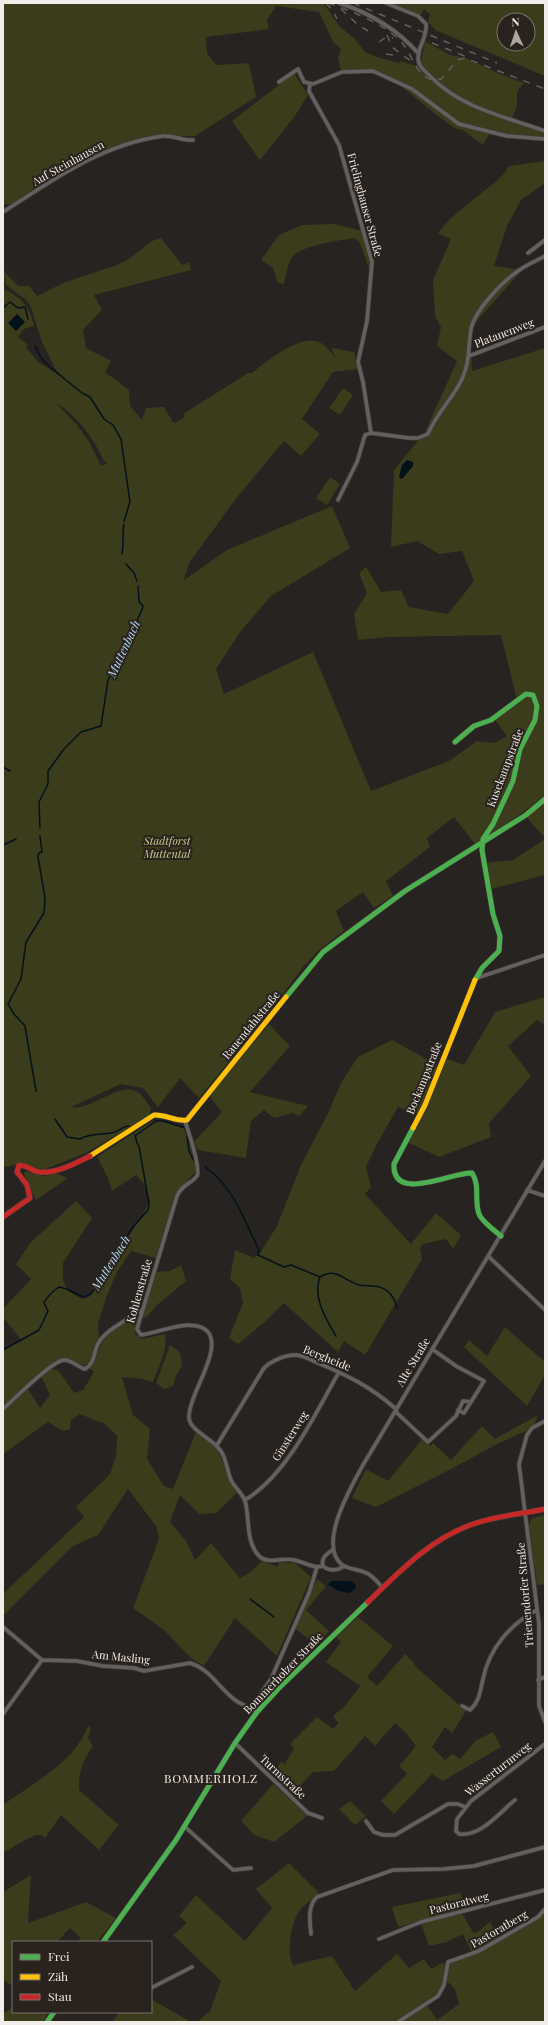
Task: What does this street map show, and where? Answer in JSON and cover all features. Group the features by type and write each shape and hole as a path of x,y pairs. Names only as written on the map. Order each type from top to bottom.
{"street":[{"path":"338,3 381,22 397,33 419,54"},
{"path":"386,3 418,16 426,24 419,54 419,63 426,72 454,96 479,108 545,130"},
{"path":"278,82 298,70 304,82 310,84 314,84 342,72 373,71 405,84 459,124 507,136 545,139"},
{"name":"Frielinghauser Straße","path":"310,84 309,91 339,145 372,262 367,321 358,362 363,382 371,433"},
{"name":"Auf Steinhausen","path":"3,212 88,160 110,150 165,136 183,141 193,140"},
{"path":"528,253 545,240"},
{"path":"338,500 357,462 362,440 365,435 371,433 418,438 428,434 438,414 461,382 469,356 471,329 480,309 518,271 545,256"},
{"name":"Platanenweg","path":"469,356 545,327"},
{"name":"Kusekampstraße","path":"455,742 474,726 491,720 526,694 533,695 537,706 535,720 520,749 513,781 493,824 482,839 482,843"},
{"name":"Rauendahlstraße","path":"185,1121 323,952 405,891 526,815 545,799"},
{"name":"Bockampstraße","path":"482,843 493,914 501,945 499,951 482,968 477,978 443,1055 425,1105 394,1164 394,1172 399,1179 417,1185 448,1178 464,1172 472,1173 476,1180 477,1204 481,1216 501,1236"},
{"path":"477,978 545,955"},
{"path":"3,1217 25,1203 30,1197 28,1185 17,1172 19,1165 23,1165 35,1172 48,1172 67,1166 97,1153 154,1116 161,1115 185,1121"},
{"name":"Kohlenstraße","path":"185,1121 198,1164 198,1173 195,1178 184,1185 178,1193 137,1329 141,1335 193,1325 204,1329 211,1337 212,1348 192,1400 189,1420 193,1427 217,1445 223,1454 232,1482 245,1500 251,1539 255,1550 261,1558 267,1560 294,1560 317,1567"},
{"name":"Alte Straße","path":"333,1550 333,1532 352,1485 545,1161"},
{"path":"527,1190 545,1196"},
{"path":"488,1256 545,1310"},
{"path":"3,1409 41,1375 61,1361 69,1361 86,1368 92,1362 99,1341 108,1333 143,1310"},
{"path":"432,1350 456,1366 484,1381 471,1402 464,1413 458,1410 463,1401 471,1402"},
{"name":"Bergheide","path":"217,1445 264,1368 268,1364 290,1356 298,1355 339,1372 372,1390 396,1409 397,1413 428,1442 456,1416 458,1410"},
{"name":"Ginsterweg","path":"245,1500 268,1481 286,1460 339,1372"},
{"name":"Trienendorfer Straße","path":"545,1421 532,1428 527,1434 520,1456 519,1472 537,1610 539,1636 539,1706 545,1722"},
{"name":"Bommerholzer Straße","path":"104,1941 184,1826 235,1743 257,1712 279,1688 382,1587 417,1555 443,1538 473,1524 545,1509"},
{"path":"323,1566 322,1560 325,1555 333,1550 338,1560 344,1566 368,1574 382,1587"},
{"path":"252,1706 271,1679 309,1593 317,1567 323,1566 330,1570 342,1568 344,1566"},
{"path":"462,1706 470,1710 480,1696 487,1664 502,1638 516,1623 537,1610"},
{"path":"3,1626 42,1660 3,1714"},
{"name":"Am Masling","path":"42,1660 77,1661 102,1666 134,1668 144,1671 190,1663 202,1668 235,1700 257,1712"},
{"path":"538,1680 545,1677"},
{"name":"Turmstraße","path":"235,1743 308,1813 322,1818"},
{"name":"Wasserturmweg","path":"515,1800 486,1825 462,1834 456,1831 456,1823 465,1807 545,1744"},
{"path":"366,1821 374,1832 391,1836 402,1832 448,1804 458,1804 465,1807"},
{"path":"184,1826 233,1870 251,1868"},
{"path":"311,1934 310,1915 312,1904 317,1897 393,1870 444,1869 474,1866 545,1847"},
{"name":"Pastoratweg","path":"379,1939 421,1922 545,1890"},
{"name":"Pastoratberg","path":"398,2022 438,1996 444,1984 448,1962 480,1951 538,1917 545,1909"},
{"path":"152,1987 192,1967"},
{"path":"48,2022 53,2013"}],"green space":[{"path":"3,3 324,3 339,26 354,38 365,52 380,58 399,63 400,61 416,66 422,58 425,41 450,55 466,58 495,72 524,83 518,92 517,106 512,118 545,134 545,137 525,137 491,131 483,145 463,130 456,129 402,87 364,69 341,71 338,57 341,49 333,42 319,12 276,6 267,20 269,29 206,37 207,54 217,65 249,63 256,97 195,136 175,136 164,134 100,151 50,177 12,204 3,204"},
{"path":"391,3 545,3 545,76 435,30 428,22 430,14 424,9 421,15"},
{"path":"294,73 308,95 295,116 260,160 232,121"},
{"name":"Stadtforst Muttental","path":"545,161 545,183 521,200 507,226 494,266 522,270 470,329 472,371 545,348 545,795 525,811 488,836 513,782 522,750 515,754 513,776 509,787 498,810 480,840 475,844 454,817 427,838 430,847 386,881 393,896 374,908 363,892 336,911 344,931 319,950 303,967 269,1013 199,1098 180,1078 158,1107 143,1088 121,1084 71,1107 88,1105 115,1092 132,1090 139,1093 151,1108 149,1116 86,1153 43,1170 30,1167 23,1162 19,1162 17,1165 3,1167 3,288 20,299 30,312 34,326 24,329 18,337 28,345 26,347 38,362 63,377 56,370 42,342 30,305 25,299 6,285 3,270 18,286 29,286 37,296 63,283 117,265 129,259 152,241 161,238 182,265 189,262 191,270 94,295 102,310 83,330 86,348 111,361 105,372 129,390 130,406 142,420 146,408 164,407 175,423 185,417 183,414 248,373 252,373 275,356 295,345 304,342 313,341 321,343 336,358 331,348 354,352 358,369 333,372 302,419 320,434 301,456 284,441 235,500 189,563 184,580 227,550 332,506 350,548 271,596 240,632 216,669 224,694 313,652 371,791 449,761 477,741 495,743 507,736 495,720 518,704 501,635 389,637 358,640 354,614 367,593 359,573 366,567 381,592 401,590 409,607 448,614 474,581 462,551 439,554 417,541 391,547 394,470 425,432 457,361 437,346 441,327 435,316 433,280 451,239 438,233 458,212 492,185 509,166","holes":["55,402 84,428 104,461 107,463 101,466 90,443 77,425"]},
{"path":"334,224 362,231 370,271 360,243 355,238 320,244 295,254 288,265 284,284 278,283 273,268 261,260 279,235 302,225"},
{"path":"343,388 353,395 340,415 329,408"},
{"path":"330,477 340,484 327,505 316,498"},
{"path":"545,802 545,838 527,818"},
{"path":"545,839 545,875 492,889 486,863 513,860"},
{"path":"545,997 545,1025 537,1020 508,1046 531,1076 489,1123 491,1137 439,1157 407,1142 420,1115 398,1107 376,1146 366,1167 371,1187 365,1194 411,1244 436,1213 461,1235 453,1249 446,1239 423,1244 420,1248 422,1259 365,1355 344,1341 338,1352 284,1303 266,1321 238,1344 229,1338 243,1303 240,1288 230,1279 235,1250 254,1258 260,1253 277,1226 301,1165 328,1113 342,1081 358,1057 392,1040 439,1066 443,1057 464,1065 495,1012"},
{"path":"269,1024 290,1046 250,1092 308,1106 299,1116 292,1113 274,1118 264,1110 251,1121 246,1158 198,1150 194,1142 222,1112 209,1096"},
{"path":"161,1120 184,1127 197,1170 176,1194 156,1258 131,1251 117,1272 106,1298 98,1324 99,1339 89,1363 84,1365 62,1359 3,1407 3,1349 22,1341 3,1317 3,1309 31,1279 16,1264 31,1242 76,1201 92,1218 63,1263 63,1280 68,1291 82,1299 89,1297 143,1214 150,1200 144,1184 136,1175 112,1191 108,1178 97,1157 151,1122"},
{"path":"25,1171 44,1176 55,1173 68,1178 36,1200 24,1174"},
{"path":"181,1265 186,1281 157,1305 147,1317 141,1318 157,1272 170,1271"},
{"path":"139,1316 135,1334 142,1339 165,1334 166,1340 162,1358 153,1382 142,1379 122,1377 133,1415 150,1429 147,1459 164,1486 173,1489 196,1432 216,1447 237,1493 216,1513 199,1514 180,1495 170,1522 186,1541 195,1560 211,1543 240,1578 249,1573 262,1561 278,1567 279,1562 295,1563 311,1577 277,1656 235,1618 204,1666 191,1658 164,1630 133,1608 159,1539 156,1526 128,1489 98,1535 73,1546 3,1616 3,1594 84,1517 76,1507 110,1474 116,1456 117,1436 103,1422 99,1422 80,1414 71,1420 70,1429 63,1431 48,1422 3,1454 3,1411 28,1389 40,1408 50,1395 41,1376 51,1369 58,1370 74,1393 83,1390 94,1372 89,1368 94,1362 104,1339 119,1327"},
{"path":"505,1327 545,1362 545,1375 527,1406 464,1347 469,1340 487,1356"},
{"path":"170,1345 180,1352 182,1366 176,1376 173,1386 165,1389 156,1383"},
{"path":"538,1415 533,1427 526,1431 499,1443 376,1507 352,1498 366,1469 388,1481 423,1438 430,1446 433,1443 451,1460 482,1426 495,1439"},
{"path":"545,1515 545,1584 537,1585 529,1525 532,1518"},
{"path":"317,1579 326,1586 306,1610 329,1631 316,1645 295,1628"},
{"path":"358,1617 393,1646 367,1677 377,1686 405,1654 415,1664 414,1665 466,1711 452,1733 445,1727 432,1747 445,1760 452,1754 460,1759 475,1741 493,1732 501,1747 443,1781 432,1774 394,1814 381,1801 407,1774 399,1766 416,1746 405,1732 395,1723 375,1746 365,1736 334,1771 313,1772 291,1796 270,1776 281,1762 285,1764 294,1748 290,1744 317,1717 333,1729 338,1723 333,1716 345,1706 360,1686 326,1662 341,1642 336,1637"},
{"path":"88,1726 91,1728 88,1738 93,1746 82,1767 79,1790 119,1825 99,1850 61,1815 45,1838 42,1835 36,1835 3,1853 3,1805 52,1771 63,1761 82,1739"},
{"path":"273,1784 308,1815 274,1842 254,1835 241,1821"},
{"path":"350,1801 366,1816 355,1825 339,1809"},
{"path":"289,1863 320,1894 302,1908 295,1918 290,1939 290,1954 293,1965 332,1956 355,1991 397,1954 409,1968 424,1959 431,1969 442,1963 445,1964 444,1983 439,1992 394,2022 197,2022 210,2011 221,1981 173,1935 187,1923 179,1916 196,1895 245,1941 272,1908 256,1889"},
{"path":"31,1875 28,1923 86,1902 116,1918 98,1941 78,1941 80,1937 70,1928 58,1941 12,1941 12,1985 3,1980 3,1892"},
{"path":"460,1893 467,1909 398,1927 392,1907"},
{"path":"462,1913 473,1932 476,1933 490,1922 499,1939 472,1953 463,1934 447,1942 429,1946 421,1924"},
{"path":"543,1915 545,1918 545,2022 401,2022 427,2005 437,2020 459,2004 454,1988 446,1982 449,1964 479,1953"},
{"path":"152,2000 191,2022 112,2022 118,2013 152,2013"},
{"path":"12,2008 12,2013 44,2013 47,2015 43,2022 3,2022 3,2013"}],"water":[{"path":"17,314 25,322 16,331 8,323"},
{"path":"407,460 413,462 413,466 401,479 399,477 402,465"},
{"path":"331,1581 350,1581 355,1584 356,1588 350,1593 339,1591 328,1585"}],"waterway":[{"name":"Muttenbach","path":"3,308 10,302 18,308 25,307 28,319"},
{"name":"Muttenbach","path":"35,346 41,358 51,368 82,393 90,397 104,419 113,425 121,439 130,502 124,521"},
{"name":"Muttenbach","path":"122,554 124,524"},
{"name":"Muttenbach","path":"126,564 134,573 137,581"},
{"name":"Muttenbach","path":"40,828 39,802 48,784 48,771 64,749 81,732 101,726 108,680 142,610 143,606 139,602 138,586"},
{"path":"3,767 10,771"},
{"name":"Muttenbach","path":"36,1091 25,1026 14,1014 8,1004 21,979 26,942 44,913 45,898 38,857 39,853 42,852 40,836"},
{"path":"3,845 16,839"},
{"name":"Muttenbach","path":"55,1119 67,1137 80,1139 92,1135 107,1134 129,1126"},
{"path":"135,1136 156,1121 163,1121 185,1128 186,1131"},
{"name":"Muttenbach","path":"3,1350 39,1330 48,1311 44,1303 50,1294 59,1287 67,1289 83,1297 91,1294 133,1227 148,1210 149,1204 139,1146 135,1135"},
{"path":"187,1136 189,1151 194,1161"},
{"path":"205,1167 224,1184 231,1194 259,1250 258,1255 284,1267 291,1265 320,1277 331,1273 340,1275 359,1285 376,1286 385,1290 391,1295 397,1308"},
{"path":"320,1277 318,1292 321,1308 336,1336"},
{"path":"250,1599 274,1617"}],"railway":[{"path":"326,3 333,11 337,19"},
{"path":"328,3 358,14 379,25 396,37 407,49 418,69 427,78 433,80 441,79 458,60 465,58 545,89"},
{"path":"353,3 497,63"},
{"path":"341,9 357,24 368,31"},
{"path":"387,35 392,47 412,62"},
{"path":"379,42 385,38 393,38"},
{"path":"432,43 467,57"},
{"path":"386,54 400,56"}],"traffic: fast":[{"path":"455,742 474,726 491,720 526,694 533,695 537,706 535,720 520,749 513,781 493,824 483,839 482,850 493,914 500,936 499,951 482,968 475,980"},
{"path":"286,997 323,952 405,891 526,815 545,799"},
{"path":"413,1128 394,1164 396,1176 403,1182 413,1184 426,1183 472,1173 476,1183 477,1206 480,1216 501,1236"},
{"path":"104,1941 176,1840 235,1743 257,1712 279,1688 368,1602"},
{"path":"47,2022 53,2013"}],"traffic: slow":[{"path":"413,1128 425,1105 475,980"},
{"path":"90,1156 154,1115 178,1120 187,1120 286,997"}],"traffic: jam":[{"path":"3,1217 30,1198 27,1185 17,1172 19,1165 39,1172 45,1172 59,1170 90,1156"},
{"path":"368,1602 416,1557 429,1547 457,1530 490,1519 545,1509"}],"district":[{"name":"BOMMERHOLZ","path":"211,1779"}]}
